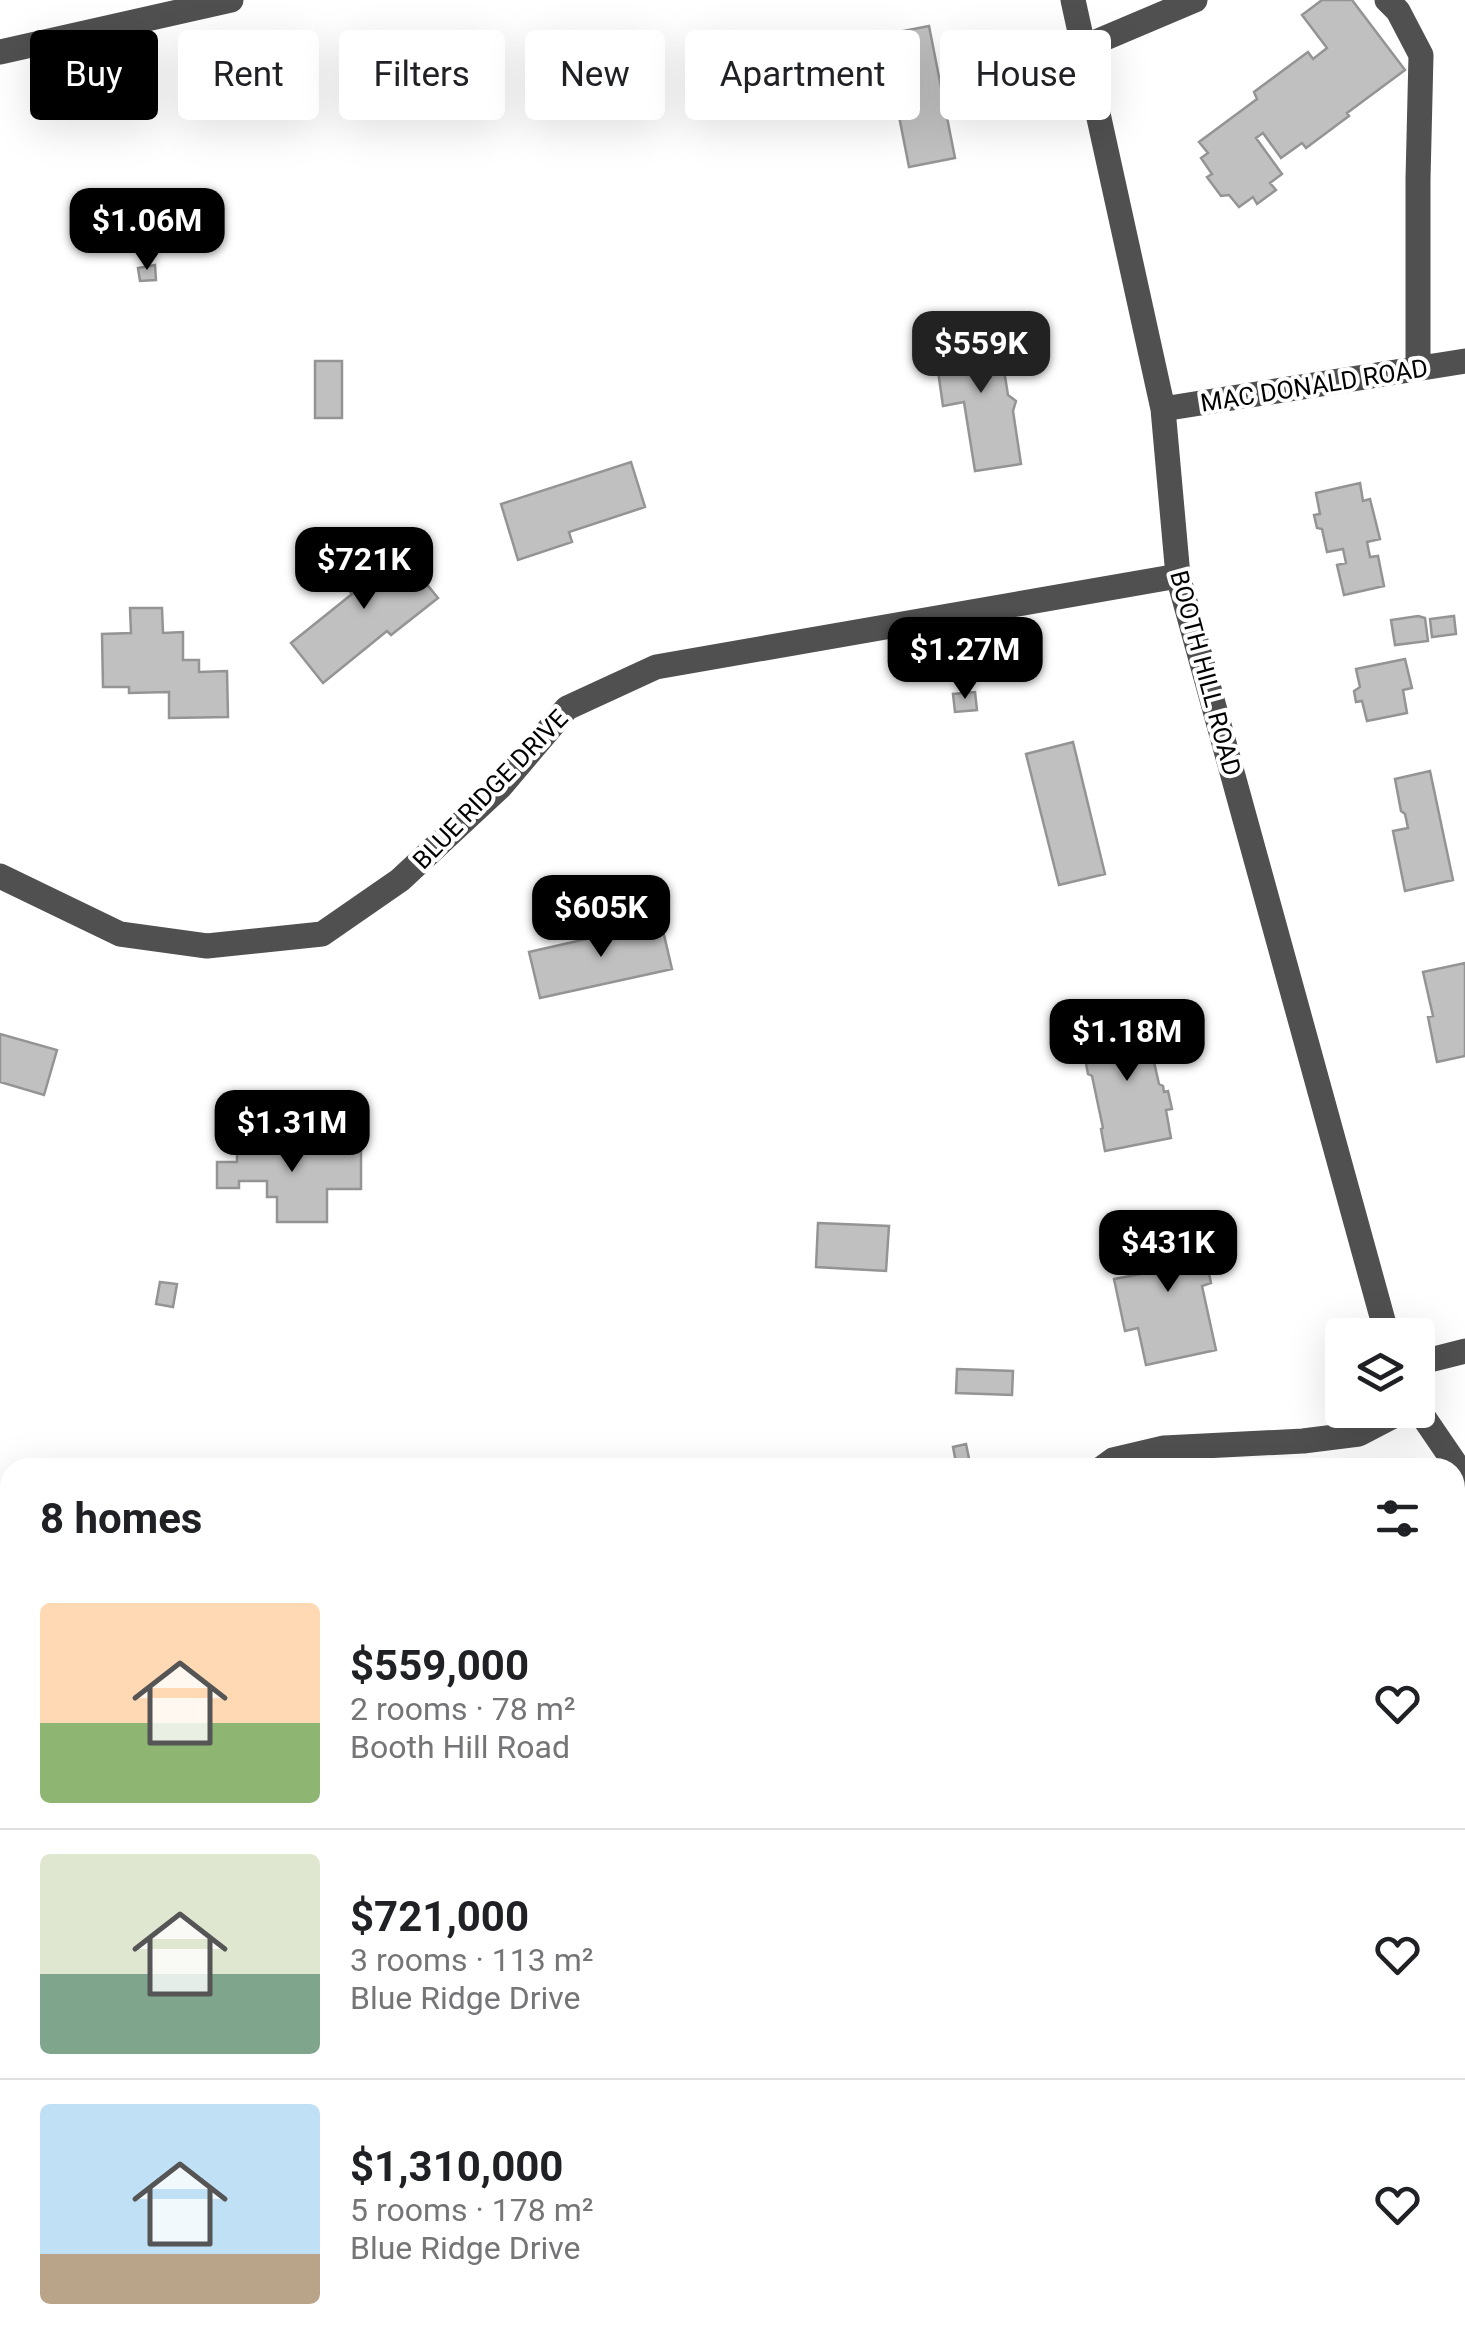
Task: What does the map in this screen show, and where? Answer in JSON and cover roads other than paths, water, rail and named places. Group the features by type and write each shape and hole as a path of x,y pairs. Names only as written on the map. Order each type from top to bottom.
{"street":[{"path":"0,52 231,0"},
{"name":"BOOTH HILL ROAD","path":"1074,0 1080,30"},
{"path":"1111,36 1196,0"},
{"path":"1388,0 1421,55 1418,368"},
{"name":"BOOTH HILL ROAD","path":"1100,120 1163,409 1178,576 1383,1318"},
{"name":"MAC DONALD ROAD","path":"1163,409 1465,360"},
{"name":"BLUE RIDGE DRIVE","path":"0,876 120,934 206,946 322,934 400,880 500,786 567,708 656,666 1178,576"},
{"path":"1435,1358 1465,1350"},
{"path":"1122,1458 1164,1448 1303,1441 1359,1434 1370,1428"},
{"path":"1431,1428 1451,1458"}]}
